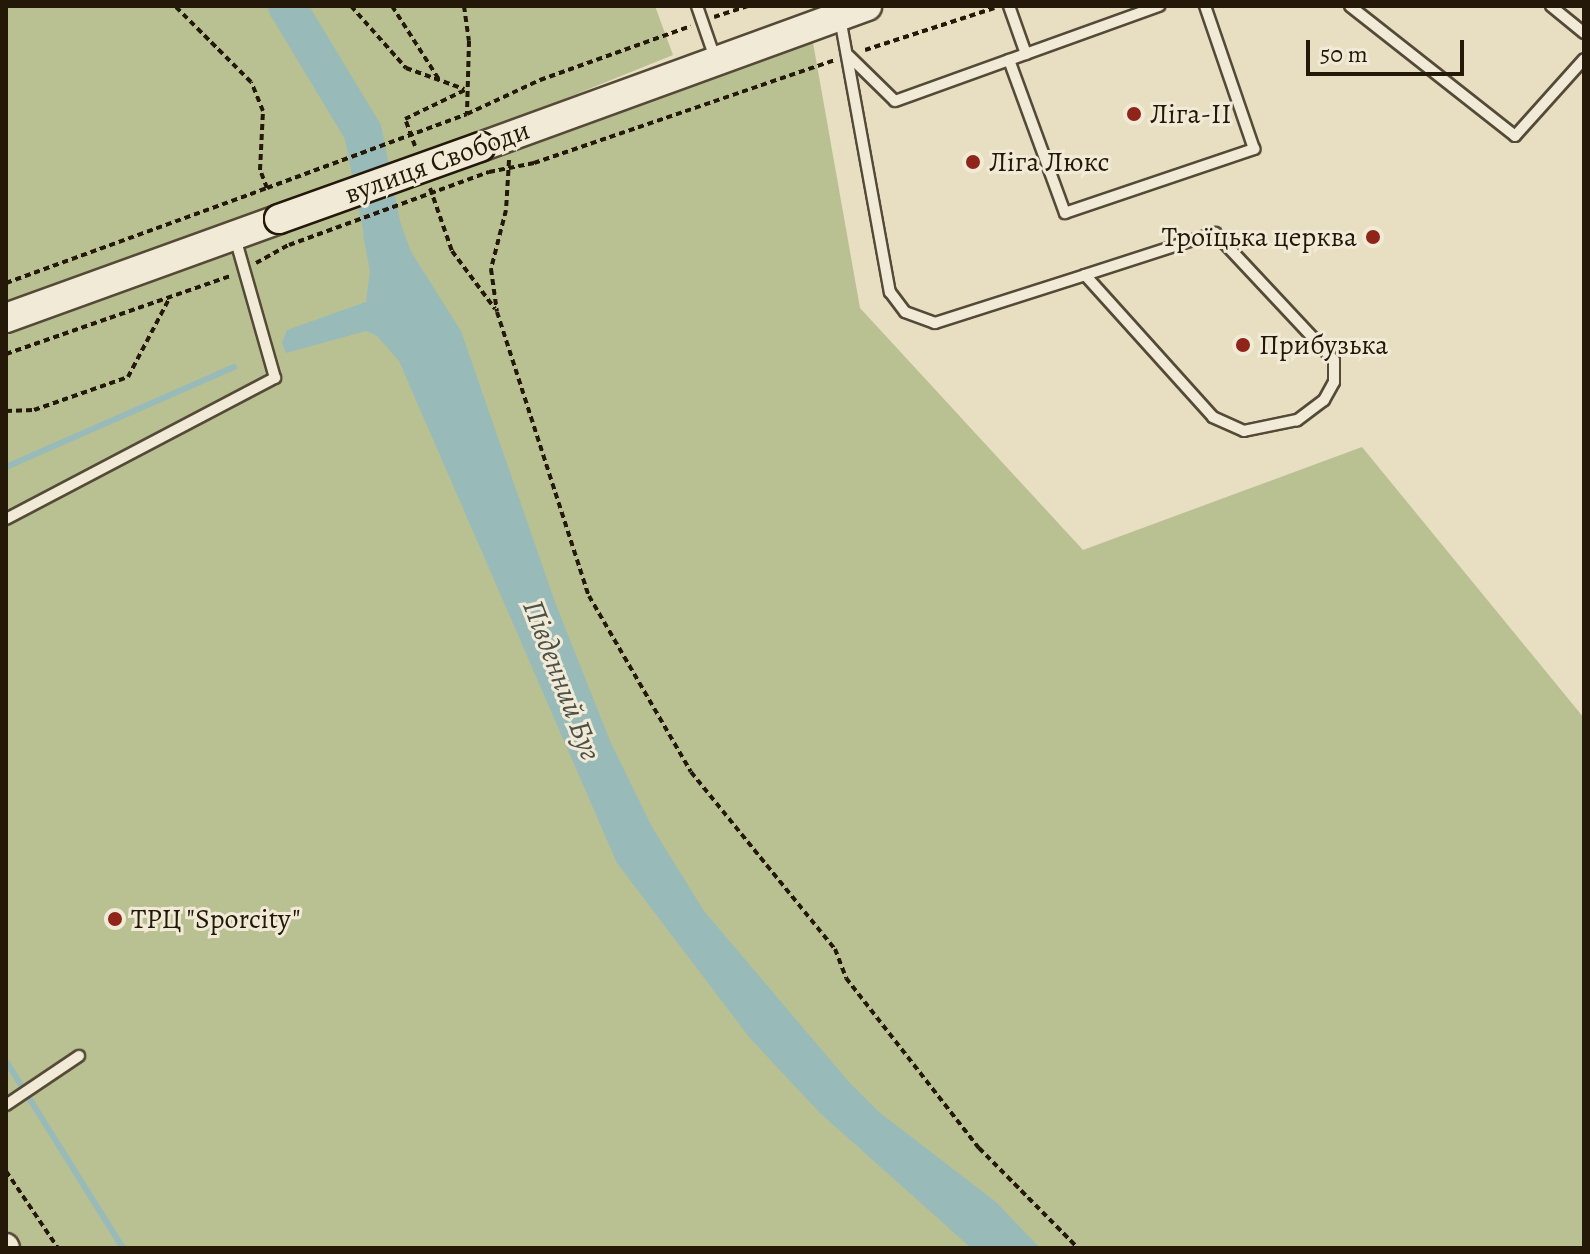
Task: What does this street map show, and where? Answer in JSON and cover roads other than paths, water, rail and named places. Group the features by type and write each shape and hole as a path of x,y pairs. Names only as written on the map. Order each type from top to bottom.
{"main road":[{"name":"вулиця Свободи","path":"6,318 234,236 284,232 484,159 514,134 867,6"}],"lane":[{"path":"697,6 716,61"},
{"path":"1009,6 1026,54"},
{"path":"848,55 895,101 1159,6"},
{"path":"1009,60 1065,213 1254,149 1205,6"},
{"path":"1350,6 1515,136 1584,59"},
{"path":"1551,6 1584,33"},
{"path":"840,16 890,292 905,312 935,323 1215,233 1334,360 1334,382 1324,400 1297,420 1244,431 1213,417 1085,275"},
{"path":"6,519 275,378 247,269 234,236"},
{"path":"6,1105 79,1056"}],"water":[{"path":"393,223 461,331 555,602 610,741 652,827 704,911 849,1082 879,1112 996,1202 1040,1248 971,1248 819,1112 749,1037 617,863 399,361 377,336 366,331 286,353 282,343 287,330 366,302 370,271 363,235"}],"waterway":[{"name":"Південний Буг","path":"287,6 363,132 382,228 400,277"},
{"path":"6,467 234,367"},
{"path":"6,1061 123,1248"}],"place":[{"name":"Ліга-II","path":"1134,114"},
{"name":"Ліга Люкс","path":"973,162"},
{"name":"Троїцька церква","path":"1373,237"},
{"name":"Прибузька","path":"1243,345"},
{"name":"ТРЦ \"Sporcity\"","path":"115,919"}]}
